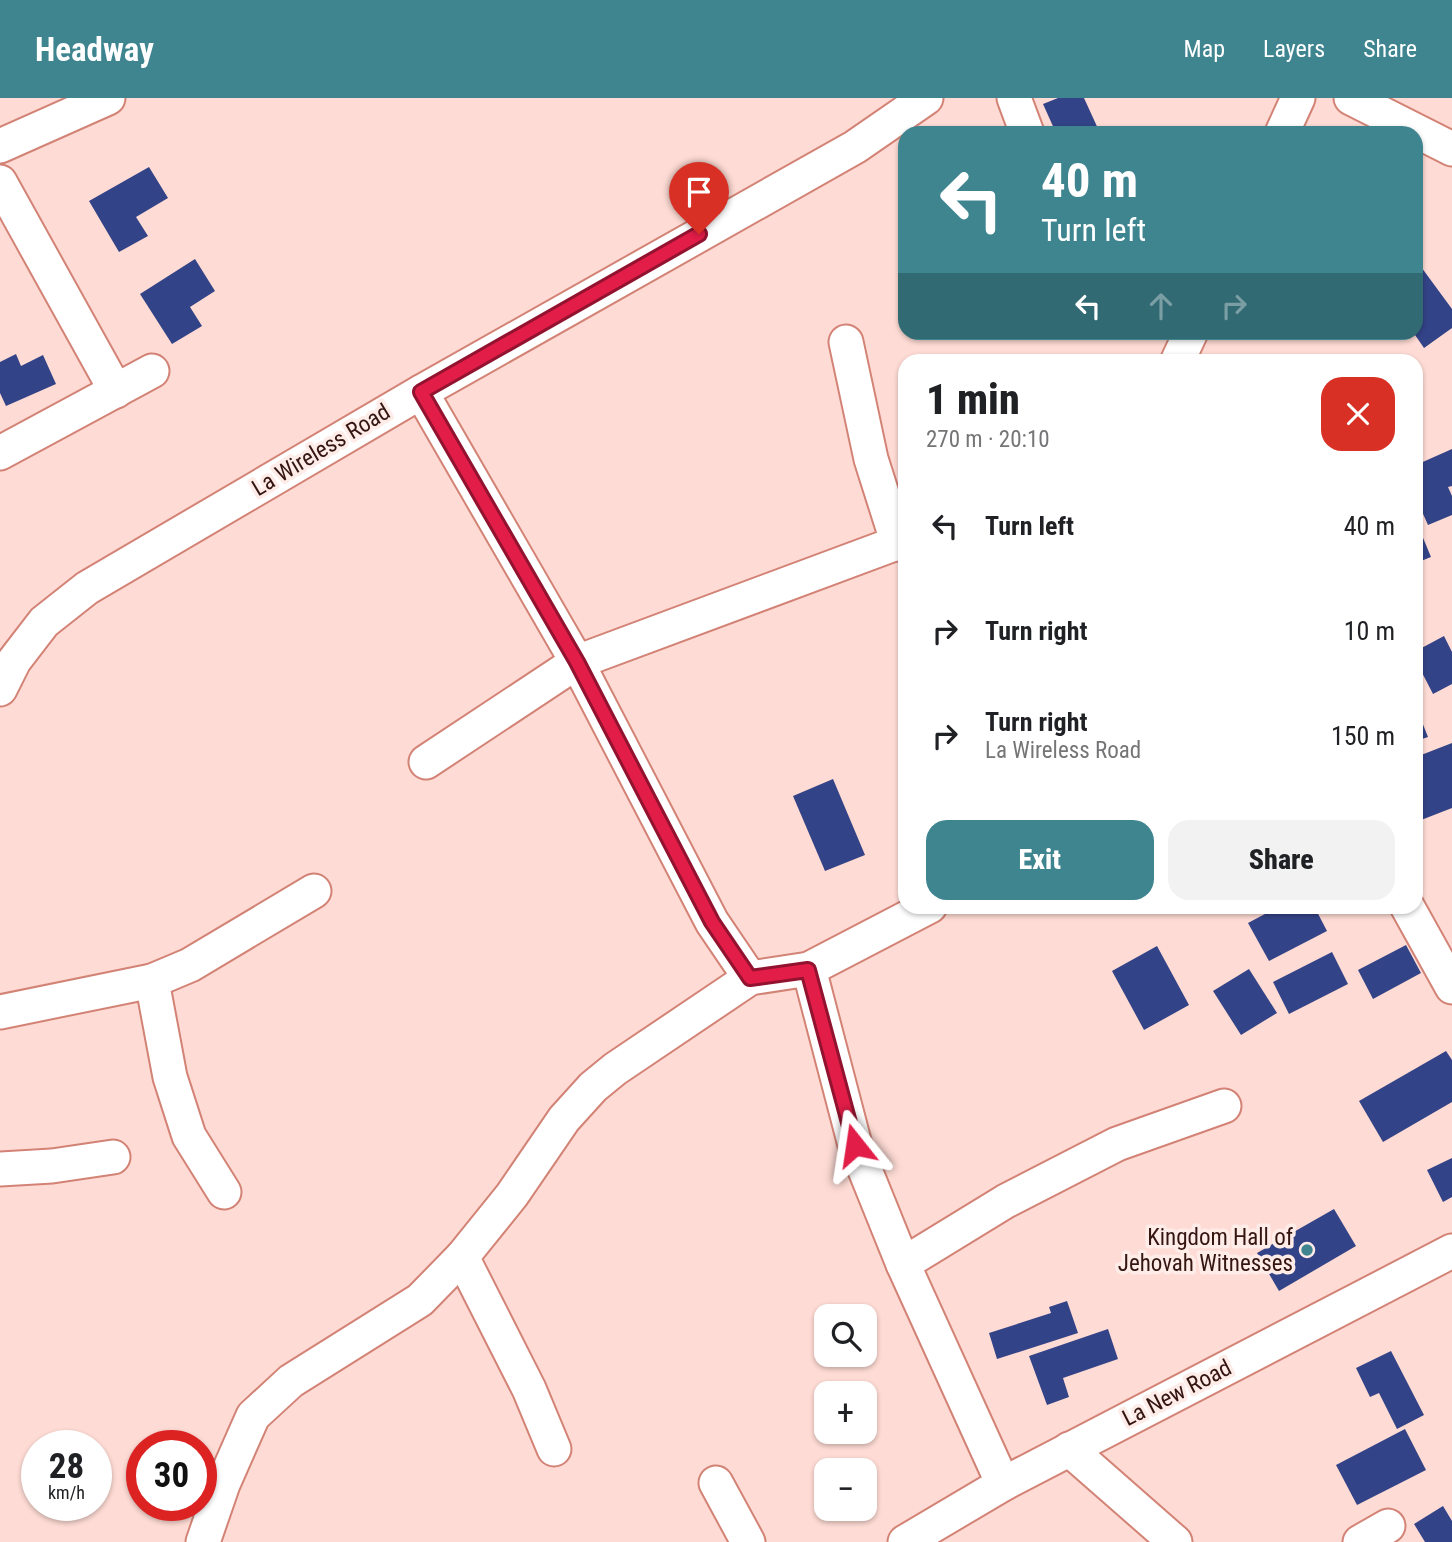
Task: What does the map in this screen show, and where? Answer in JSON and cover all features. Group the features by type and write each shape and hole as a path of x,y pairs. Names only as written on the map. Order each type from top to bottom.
{"street":[{"path":"0,146 108,98"},
{"name":"La Wireless Road","path":"0,689 14,661 44,622 88,588 421,392 855,147 926,98"},
{"path":"1014,98 1024,126"},
{"path":"1285,126 1298,98"},
{"path":"1351,98 1406,126"},
{"path":"1423,134 1452,149"},
{"path":"0,182 116,391"},
{"path":"846,342 871,459 898,534"},
{"path":"0,453 152,371"},
{"path":"421,392 577,662 712,922 750,978"},
{"path":"426,762 577,662 898,543"},
{"path":"0,1012 152,981 190,965 313,891"},
{"path":"203,1542 238,1446 253,1416 291,1381 420,1300 512,1195 564,1119 593,1087 615,1069 750,978 808,970 915,914"},
{"path":"1415,914 1441,941 1452,986"},
{"path":"808,970 855,1145 903,1264 1003,1483"},
{"path":"152,981 170,1077 189,1136 224,1192"},
{"path":"903,1264 1006,1202 1116,1144 1224,1106"},
{"path":"0,1170 113,1157"},
{"name":"La New Road","path":"905,1542 1003,1483 1452,1251"},
{"path":"461,1256 529,1389 554,1449"},
{"path":"1069,1449 1175,1542"},
{"path":"716,1483 748,1542"}],"building":[{"path":"1058,98 1084,98 1097,126 1053,126 1043,104"},
{"path":"149,167 168,198 136,217 148,236 119,252 89,201"},
{"path":"195,259 215,291 190,307 202,326 172,344 140,294"},
{"path":"1423,270 1452,309 1452,328 1424,348 1418,340 1423,340"},
{"path":"16,354 21,366 43,355 56,384 6,406 0,393 0,362"},
{"path":"1452,449 1452,486 1448,487 1452,496 1452,515 1428,525 1423,514 1423,462"},
{"path":"1423,538 1431,557 1423,560"},
{"path":"1444,636 1452,652 1452,684 1433,694 1423,675 1423,647"},
{"path":"1423,724 1428,737 1423,739"},
{"path":"1452,743 1452,808 1423,819 1423,754"},
{"path":"833,779 865,855 825,871 793,796"},
{"path":"1265,914 1318,914 1327,931 1269,961 1248,923"},
{"path":"1406,945 1421,973 1373,999 1358,970"},
{"path":"1157,946 1189,1005 1144,1030 1112,971"},
{"path":"1332,952 1348,984 1289,1014 1273,982"},
{"path":"1249,969 1277,1013 1241,1035 1213,991"},
{"path":"1446,1051 1452,1060 1452,1102 1383,1142 1359,1101"},
{"path":"1452,1158 1452,1197 1443,1202 1427,1170"},
{"name":"Kingdom Hall of Jehovah Witnesses","path":"1334,1209 1356,1246 1279,1291 1257,1253"},
{"path":"1067,1301 1078,1333 997,1359 989,1333 1051,1313 1049,1307"},
{"path":"1108,1329 1118,1359 1063,1378 1069,1397 1047,1405 1029,1356"},
{"path":"1391,1351 1424,1415 1397,1429 1379,1393 1370,1397 1356,1368"},
{"path":"1405,1429 1426,1470 1357,1505 1336,1465"},
{"path":"1443,1506 1452,1521 1452,1542 1425,1542 1414,1524"}],"place":[{"name":"Kingdom Hall of Jehovah Witnesses","path":"1307,1250"}],"route":[{"path":"699,234 421,392 577,662 712,922 750,978 808,970 855,1145"}]}
